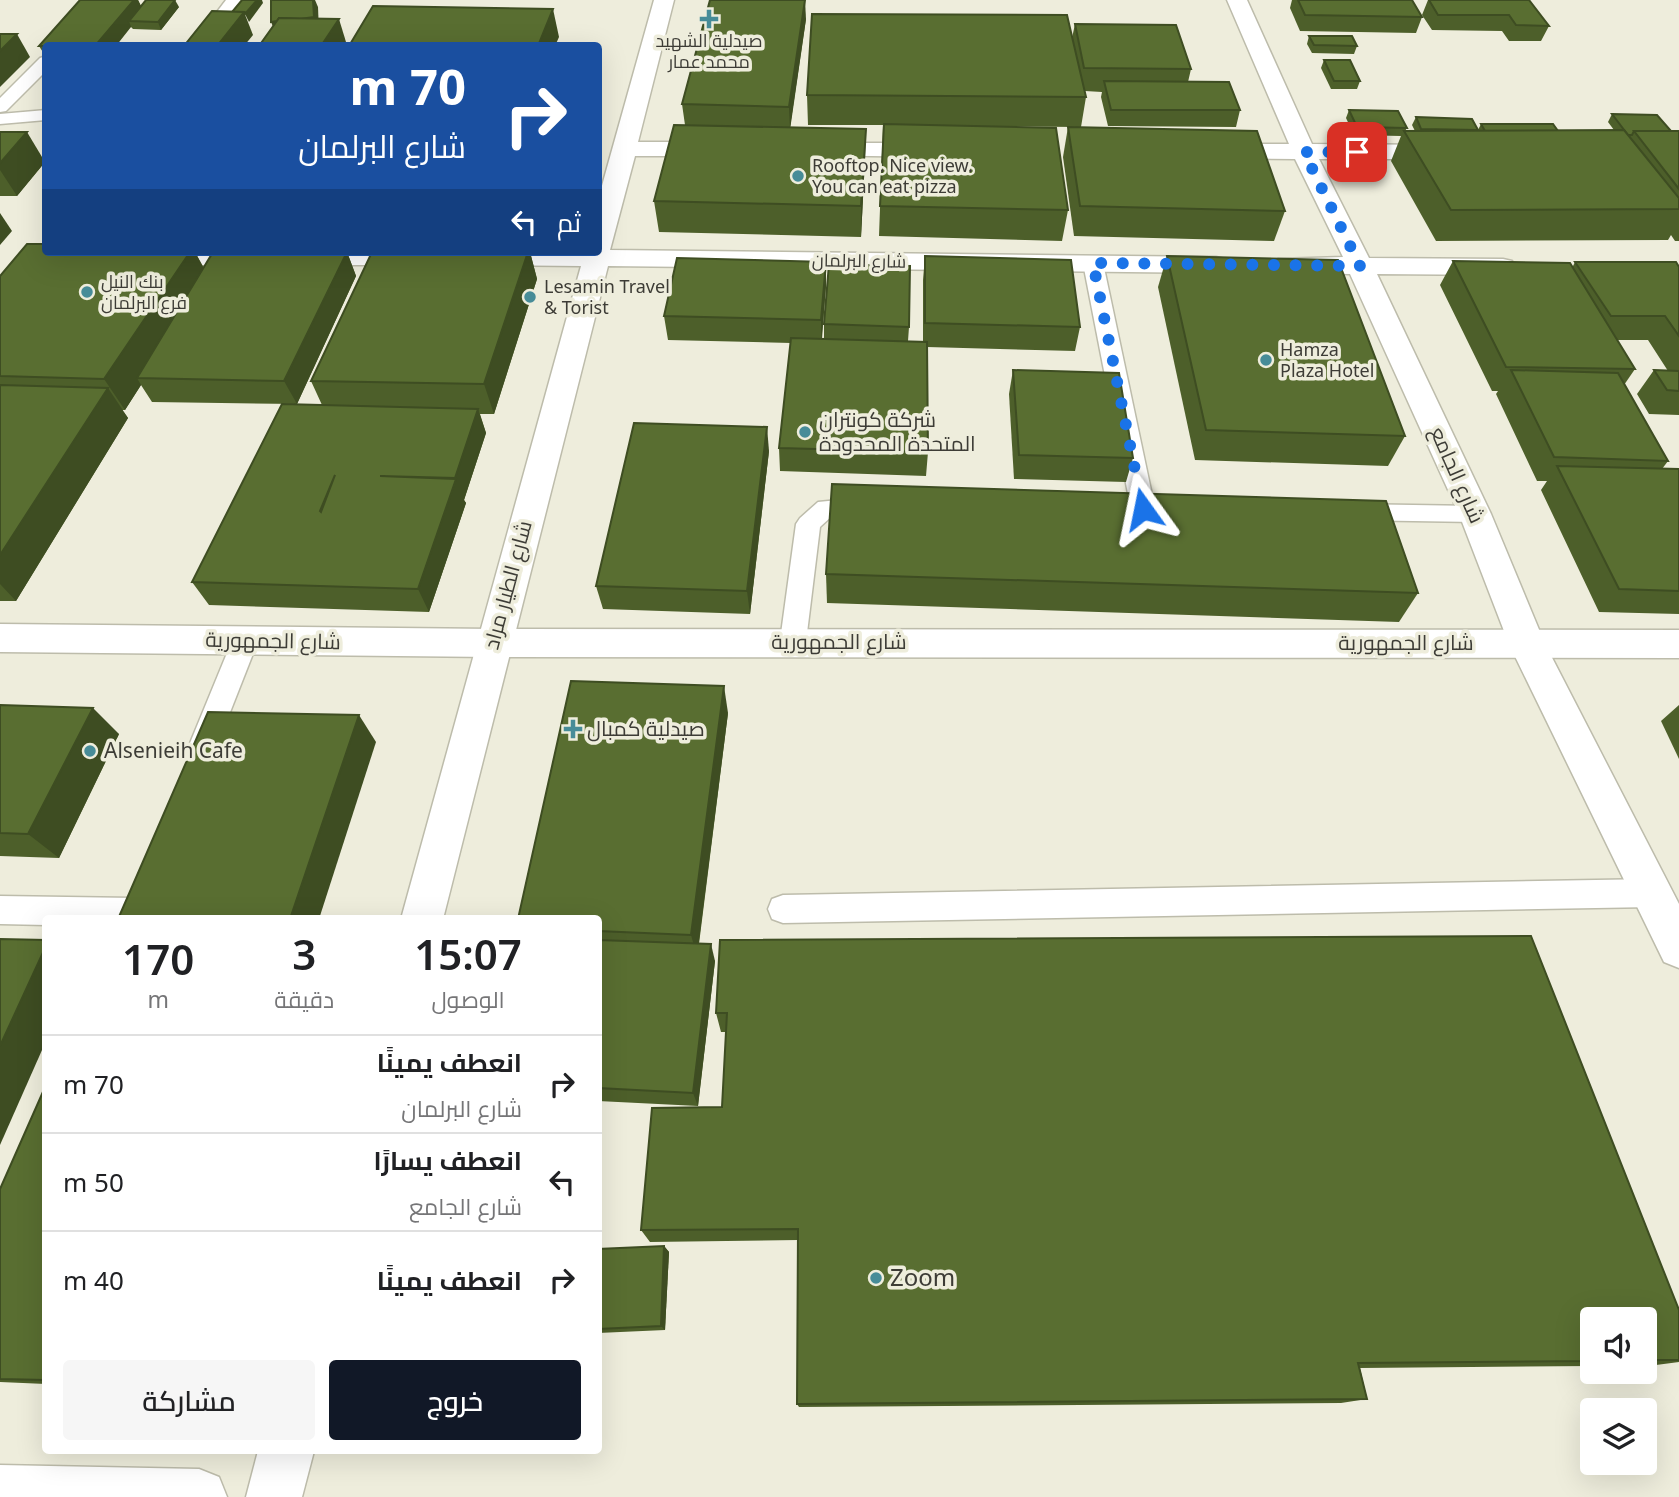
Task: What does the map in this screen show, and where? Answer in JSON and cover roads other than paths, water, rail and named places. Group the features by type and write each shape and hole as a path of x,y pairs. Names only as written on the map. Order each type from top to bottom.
{"street":[{"path":"204,42 237,0"},
{"name":"شارع الطيار مراد","path":"602,235 664,0"},
{"name":"شارع الجامع","path":"1237,0 1304,152 1475,514 1527,644 1679,948"},
{"path":"626,149 737,149"},
{"path":"792,150 958,150"},
{"path":"1193,151 1470,152"},
{"name":"شارع البرلمان","path":"602,253 1240,265"},
{"name":"شارع البرلمان","path":"122,257 486,256"},
{"name":"شارع الطيار مراد","path":"423,915 596,256"},
{"path":"1267,265 1525,267"},
{"name":"شارع الجمهورية","path":"0,638 493,643 793,641 1679,644"},
{"path":"274,1497 285,1454"},
{"path":"0,1493 199,1497"}],"lane":[{"path":"0,107 42,65"},
{"path":"0,118 42,115"},
{"path":"1093,263 1143,509"},
{"path":"793,641 808,524 826,508 899,505"},
{"path":"1116,509 1170,509"},
{"path":"1323,512 1475,514"},
{"path":"193,771 245,641"},
{"path":"783,909 1653,893"},
{"path":"0,910 136,906"}],"place":[{"name":"صيدلية الشهيد محمد عمار","path":"709,19"},
{"name":"Rooftop. Nice view. You can eat pizza","path":"798,176"},
{"name":"بنك النيل فرع البرلمان","path":"87,292"},
{"name":"Lesamin Travel & Torist","path":"530,297"},
{"name":"Hamza Plaza Hotel","path":"1266,360"},
{"name":"شركة كونتران المتحدة المحدودة","path":"805,432"},
{"name":"صيدلية كمبال","path":"573,729"},
{"name":"Alsenieih Cafe","path":"90,751"},
{"name":"Zoom","path":"876,1278"}]}
